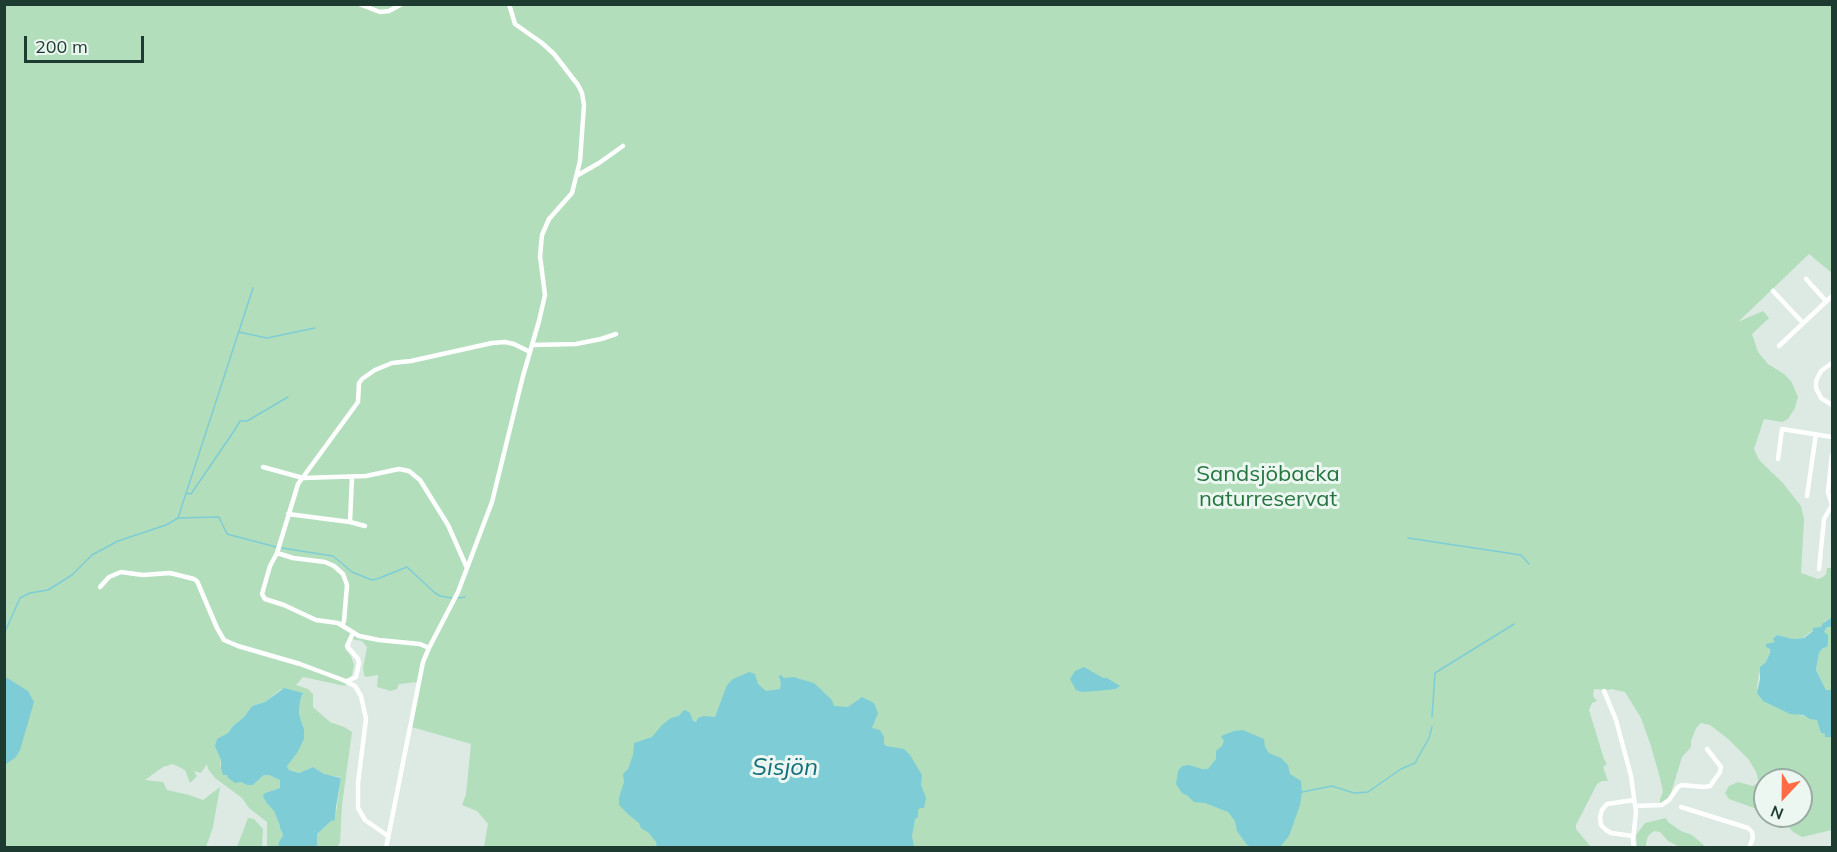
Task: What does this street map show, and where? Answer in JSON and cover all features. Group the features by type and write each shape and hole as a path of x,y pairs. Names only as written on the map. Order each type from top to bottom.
{"street":[{"path":"359,4 380,12 389,11 402,4"},
{"path":"386,848 422,669 429,648 467,568 492,502 545,295 540,256 542,235 549,219 572,193 578,175 584,105 582,93 554,54 515,24 509,4"},
{"path":"578,175 623,146"},
{"path":"1806,279 1826,301"},
{"path":"1773,291 1803,323"},
{"path":"1779,346 1833,296"},
{"path":"532,345 576,344 616,334"},
{"path":"429,648 420,644 379,640 353,633 342,625 316,620 284,605 265,600 262,594 270,566 277,554 298,484 358,402 359,383 375,370 392,363 492,343 514,344 530,352"},
{"path":"1833,363 1821,371 1816,387 1821,398 1833,405"},
{"path":"1778,459 1782,429 1833,436"},
{"path":"1807,496 1816,434"},
{"path":"1819,569 1824,519 1832,505 1828,492 1833,455"},
{"path":"263,467 303,478 352,477 399,469 414,475 426,489 448,525 467,568"},
{"path":"350,522 352,477"},
{"path":"288,514 365,526"},
{"path":"277,554 325,562 343,574 347,585 342,625"},
{"path":"100,587 109,577 121,572 170,573 194,579 197,581 224,640 300,664 355,686 359,692 366,719 358,783 358,808 370,825 388,836"},
{"path":"347,681 356,677 359,663 347,646 353,633"},
{"path":"1604,691 1619,730 1630,776 1634,803 1634,848"},
{"path":"1633,836 1611,833 1601,825 1602,810 1607,804 1662,805 1682,785 1710,786 1721,767 1707,749"},
{"path":"1681,807 1748,828 1753,838 1749,848"}],"green space":[{"name":"Sandsjöbacka naturreservat","path":"5,5 1832,5 1832,273 1809,254 1738,322 1763,311 1769,318 1752,334 1758,352 1768,364 1791,381 1798,397 1795,408 1788,419 1782,422 1764,419 1754,449 1759,460 1782,482 1801,506 1804,519 1801,573 1818,579 1826,574 1827,568 1832,568 1832,618 1803,638 1793,639 1777,635 1775,642 1769,644 1770,653 1759,674 1757,689 1782,710 1818,720 1821,733 1825,734 1825,737 1832,737 1832,830 1802,837 1790,828 1813,828 1813,768 1754,768 1749,760 1727,738 1710,725 1701,723 1696,728 1691,747 1682,757 1671,793 1660,803 1663,792 1660,778 1641,718 1625,692 1594,689 1593,696 1597,701 1592,703 1589,710 1607,764 1603,767 1608,781 1597,784 1576,825 1576,829 1591,847 484,847 488,824 477,811 462,805 466,794 471,744 408,726 418,682 399,684 397,689 391,691 377,687 378,675 366,677 364,675 367,647 362,641 351,639 345,649 354,665 352,675 345,686 303,677 296,685 308,689 313,694 313,707 330,722 352,732 338,847 314,847 317,843 317,834 331,820 335,820 341,777 325,775 313,767 299,773 289,770 287,766 304,739 304,729 299,714 303,694 281,689 265,702 252,706 228,733 216,741 221,760 220,765 234,782 253,785 264,775 280,780 280,788 265,793 265,801 273,808 283,835 278,847 267,847 267,822 249,808 242,798 215,778 207,764 201,773 194,771 197,776 190,783 185,770 173,764 163,767 145,780 163,782 167,790 203,800 220,787 213,827 206,847 5,848"},
{"path":"1827,627 1832,627 1832,690 1826,690 1816,670"},
{"path":"1738,782 1753,786 1753,808 1729,799 1725,793 1729,786"},
{"path":"248,818 254,819 263,829 262,847 237,847"},
{"path":"1666,818 1681,831 1692,835 1705,846 1711,847 1680,847 1668,841 1660,832 1654,831 1648,836 1646,847 1637,847 1636,835 1645,823"}],"water":[{"path":"1831,618 1832,627 1827,627 1824,632 1828,635 1827,647 1819,653 1816,670 1826,690 1832,690 1832,737 1825,737 1825,734 1821,733 1817,720 1803,715 1790,714 1763,701 1757,693 1760,667 1770,653 1766,644 1775,642 1773,639 1777,635 1793,639 1804,638 1813,631 1813,628 1821,627"},
{"path":"1084,667 1120,686 1116,689 1096,691 1076,690 1070,679 1075,671"},
{"name":"Sisjön","path":"749,672 755,674 758,684 766,691 780,689 779,676 781,675 784,678 793,677 814,683 832,700 834,706 848,707 862,697 874,703 878,713 872,728 880,730 886,746 904,749 922,775 921,785 926,798 924,808 918,810 918,817 915,819 912,836 914,847 657,847 649,833 641,828 639,823 619,805 624,782 623,774 628,769 633,755 634,743 652,737 662,725 685,710 696,722 703,716 715,717 727,685 733,679"},
{"path":"4,676 28,691 34,702 20,750 16,757 5,765"},
{"path":"284,688 303,693 299,714 304,729 304,739 287,766 289,770 299,773 313,767 324,774 341,778 335,820 317,834 317,845 314,847 278,847 283,835 274,811 263,796 265,793 280,788 280,780 264,775 253,785 235,783 227,775 223,775 221,760 215,746 217,739 228,733 252,706 265,702"},
{"path":"1243,730 1264,739 1269,753 1281,758 1288,765 1290,774 1301,781 1300,805 1289,836 1280,847 1247,845 1228,812 1205,803 1194,802 1182,793 1176,784 1178,771 1182,766 1208,769 1216,759 1216,751 1224,741 1221,736"}],"waterway":[{"path":"4,634 20,598 30,593 48,590 72,575 92,555 118,541 166,525 178,518 253,288"},
{"path":"239,332 267,338 315,328"},
{"path":"186,493 191,494 240,421 247,421 288,397"},
{"path":"178,518 219,517 227,534 276,547"},
{"path":"1408,538 1521,555 1529,564"},
{"path":"282,548 333,556 352,572 372,580 407,567 435,593 452,598"},
{"path":"458,598 465,597"},
{"path":"1432,717 1435,673 1514,624"},
{"path":"1302,792 1332,786 1354,793 1368,792 1401,769 1415,763 1429,738 1432,727"}]}
